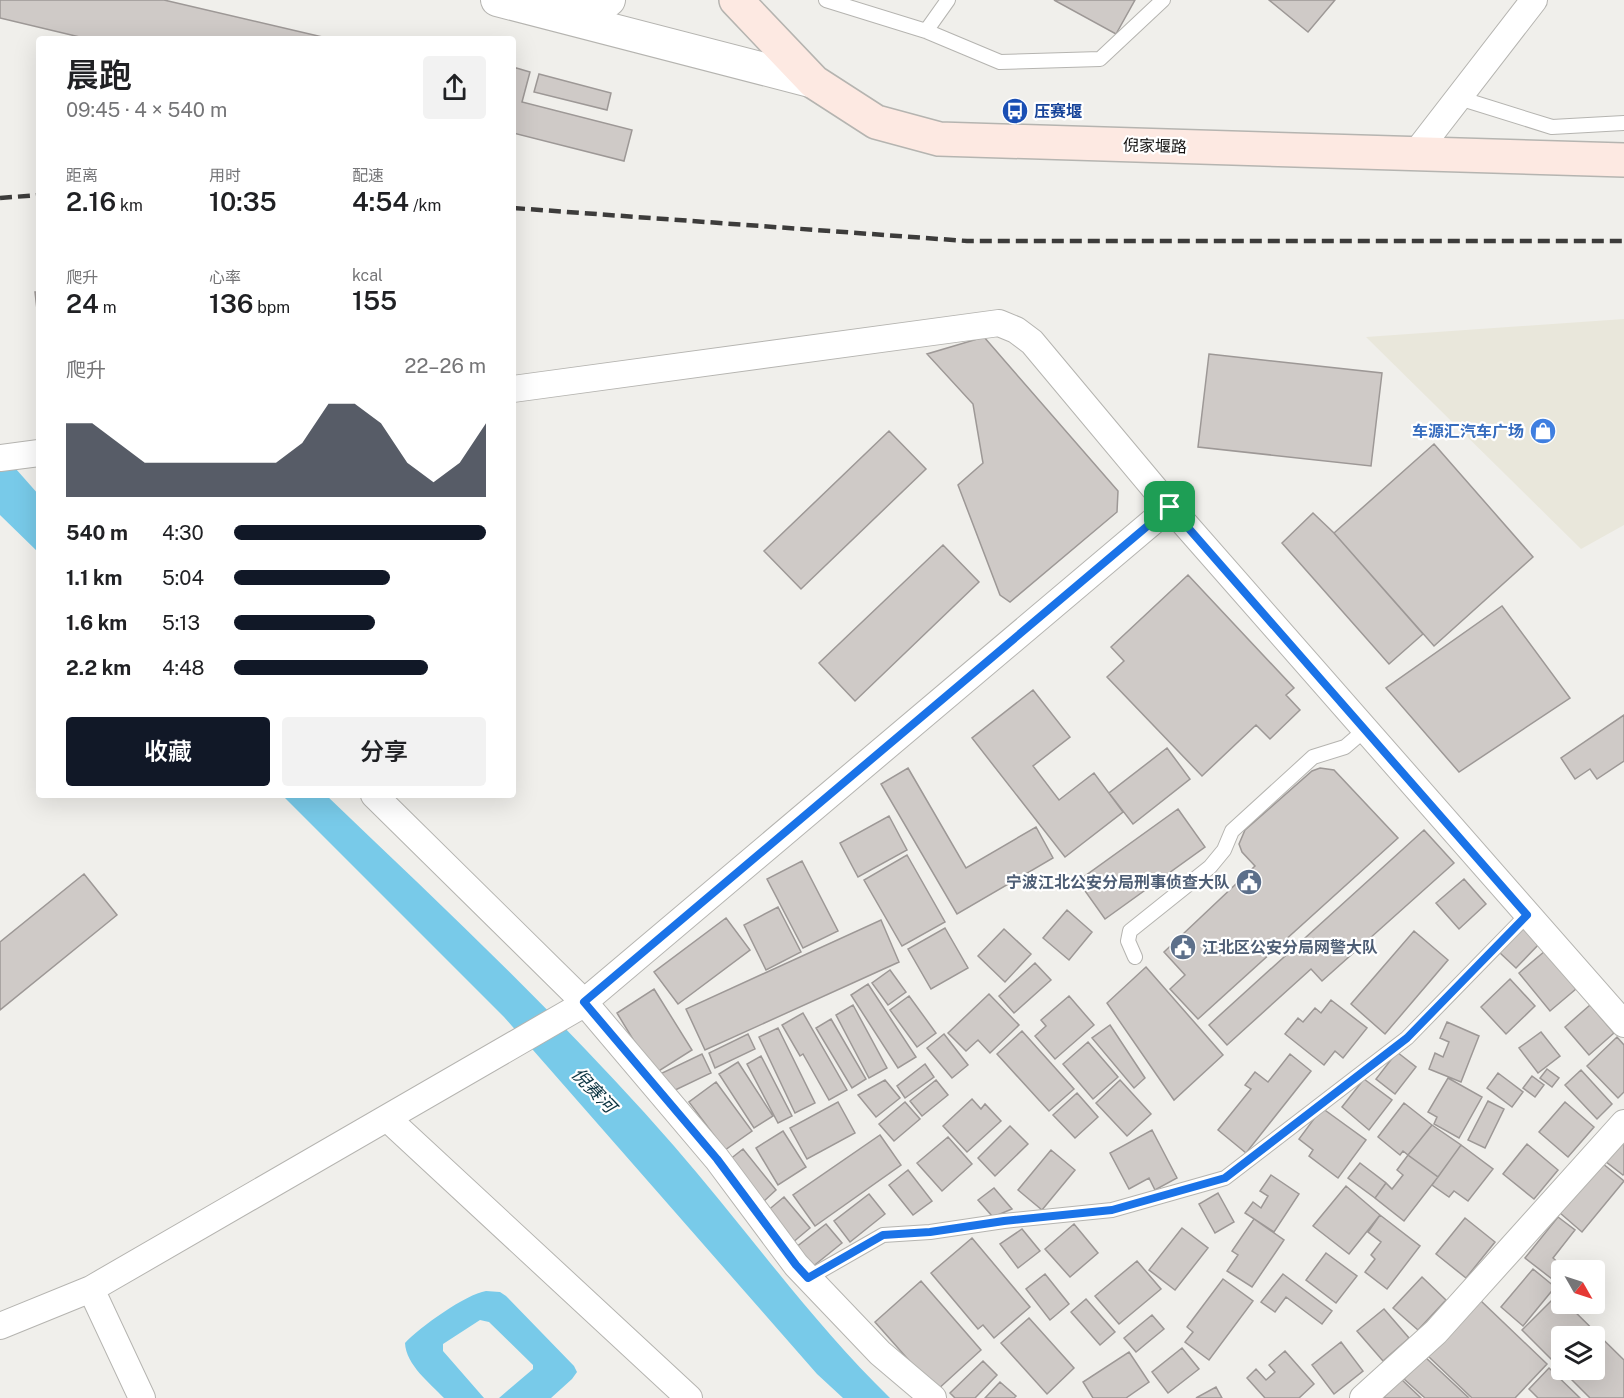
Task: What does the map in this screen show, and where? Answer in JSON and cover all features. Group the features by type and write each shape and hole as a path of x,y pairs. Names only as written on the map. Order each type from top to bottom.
{"main road":[{"name":"倪家堰路","path":"736,0 814,82 876,122 939,139 1624,160"}],"street":[{"path":"497,0 814,82"},
{"path":"561,16 596,9 609,0"},
{"path":"1415,154 1534,0"},
{"path":"516,389 999,322 1016,330 1032,342 1170,507 1624,1024"},
{"path":"0,458 36,453"},
{"path":"0,1326 91,1289 388,1119 581,1005 1170,507"},
{"path":"377,798 581,1005 717,1159 808,1278 880,1353 933,1398"},
{"path":"388,1119 689,1398"},
{"path":"1363,1398 1436,1332 1624,1123"},
{"path":"91,1289 142,1398"}],"lane":[{"path":"826,0 926,31 1000,62 1100,59 1163,0"},
{"path":"926,31 948,0"},
{"path":"1459,98 1552,127 1624,123"},
{"path":"1135,957 1128,941 1130,931 1210,867 1224,850 1232,831 1313,757 1346,747 1366,729"},
{"path":"808,1278 883,1235 930,1232 1004,1221 1112,1210 1225,1178 1407,1038 1527,915"}],"shaded area":[{"name":"车源汇汽车广场","path":"1624,319 1624,525 1581,549 1366,337"}],"water":[{"path":"0,451 36,492 36,550 0,515"},
{"name":"倪赛河","path":"285,798 329,798 504,967 633,1100 701,1178 833,1338 890,1398 843,1398 817,1374 504,1017"},
{"path":"486,1291 500,1292 506,1296 574,1366 577,1372 572,1379 551,1398 499,1398 533,1369 533,1365 489,1322 480,1320 443,1344 443,1351 484,1398 444,1398 414,1366 406,1351 405,1343 432,1320 467,1298"}],"building":[{"path":"0,0 164,0 318,36 75,36 0,18"},
{"path":"1054,0 1135,0 1116,34"},
{"path":"1269,0 1335,0 1308,32"},
{"path":"516,68 530,72 522,102 632,130 624,161 516,134"},
{"path":"539,74 611,93 607,110 534,92"},
{"path":"984,337 1118,491 1117,512 1010,602 1000,595 958,485 983,463 973,404 927,354"},
{"path":"1209,354 1382,373 1371,466 1198,447"},
{"path":"889,431 926,469 801,589 764,551"},
{"path":"1434,444 1533,557 1434,646 1334,533"},
{"path":"1313,513 1334,533 1423,634 1389,664 1282,543"},
{"path":"943,545 979,582 855,701 819,663"},
{"path":"1188,575 1294,688 1286,695 1300,710 1270,739 1256,725 1202,776 1107,677 1124,661 1111,647"},
{"path":"1502,606 1570,698 1459,772 1386,688"},
{"path":"1033,690 1070,737 1033,766 1059,800 1094,773 1123,812 1065,857 972,738"},
{"path":"1624,715 1624,761 1597,779 1590,769 1575,779 1561,758"},
{"path":"1167,748 1190,779 1133,824 1109,793"},
{"path":"908,768 966,868 1036,827 1053,858 957,914 881,784"},
{"path":"1320,768 1334,770 1398,838 1198,1019 1170,989 1185,975 1164,952 1255,866 1242,852 1239,844 1245,830 1312,771"},
{"path":"1178,809 1205,847 1105,919 1078,881"},
{"path":"889,816 907,850 858,877 840,843"},
{"path":"1424,830 1454,863 1322,981 1311,969 1227,1045 1209,1025"},
{"path":"907,855 945,922 902,946 864,880"},
{"path":"802,861 838,931 803,948 767,879"},
{"path":"84,874 117,915 0,1010 0,942"},
{"path":"1464,879 1486,904 1459,929 1436,903"},
{"path":"778,907 801,952 766,970 744,925"},
{"path":"1067,910 1092,932 1069,960 1043,938"},
{"path":"726,918 750,950 678,1004 654,972"},
{"path":"881,920 899,962 705,1050 686,1009"},
{"path":"1524,926 1541,942 1516,968 1499,952"},
{"path":"945,928 968,968 931,989 908,949"},
{"path":"1004,929 1031,954 1005,982 978,956"},
{"path":"1414,931 1448,960 1385,1034 1351,1004"},
{"path":"1545,951 1576,989 1550,1011 1519,973"},
{"path":"1035,963 1051,980 1014,1013 999,996"},
{"path":"1146,967 1223,1055 1174,1100 1107,1003"},
{"path":"890,970 906,992 888,1005 872,983"},
{"path":"1510,979 1535,1006 1506,1034 1481,1007"},
{"path":"868,984 916,1057 898,1068 851,995"},
{"path":"654,989 692,1050 654,1074 617,1013"},
{"path":"989,994 1019,1025 990,1053 978,1040 966,1051 948,1033"},
{"path":"909,996 936,1033 917,1047 890,1010"},
{"path":"1069,996 1094,1025 1055,1059 1035,1036 1046,1026 1041,1020"},
{"path":"1331,1000 1367,1028 1343,1058 1335,1051 1324,1065 1285,1034 1298,1018 1303,1022 1315,1008 1321,1013"},
{"path":"853,1005 887,1068 869,1078 836,1015"},
{"path":"1590,1005 1614,1033 1589,1055 1565,1027"},
{"path":"803,1013 847,1090 829,1100 803,1054 800,1056 782,1025"},
{"path":"831,1019 866,1079 852,1088 816,1028"},
{"path":"1447,1022 1479,1036 1461,1082 1429,1069 1435,1053 1443,1057 1449,1042 1440,1038"},
{"path":"1110,1025 1145,1078 1134,1088 1092,1038"},
{"path":"778,1028 815,1103 795,1113 759,1037"},
{"path":"1022,1031 1074,1089 1049,1111 997,1054"},
{"path":"1541,1032 1560,1056 1538,1073 1519,1048"},
{"path":"748,1034 755,1049 715,1068 709,1053"},
{"path":"944,1034 968,1065 952,1078 927,1048"},
{"path":"1617,1037 1624,1045 1624,1092 1618,1098 1587,1066"},
{"path":"1088,1042 1118,1077 1093,1099 1063,1064"},
{"path":"1397,1052 1416,1067 1395,1094 1376,1079"},
{"path":"702,1054 711,1073 669,1093 660,1074"},
{"path":"1290,1054 1311,1071 1246,1153 1218,1130 1251,1089 1245,1085 1255,1072 1268,1082"},
{"path":"761,1056 792,1116 778,1123 747,1064"},
{"path":"738,1062 773,1116 754,1128 719,1074"},
{"path":"925,1064 934,1077 905,1098 897,1086"},
{"path":"1547,1069 1559,1078 1552,1087 1540,1078"},
{"path":"1581,1070 1612,1104 1597,1119 1565,1085"},
{"path":"1498,1073 1523,1092 1512,1107 1487,1088"},
{"path":"1532,1076 1544,1085 1535,1097 1523,1088"},
{"path":"1448,1078 1482,1097 1459,1138 1434,1124 1437,1117 1428,1112"},
{"path":"1364,1079 1392,1100 1369,1130 1342,1107"},
{"path":"885,1080 900,1098 876,1117 858,1095"},
{"path":"936,1080 948,1095 922,1116 910,1101"},
{"path":"1120,1080 1151,1114 1127,1136 1096,1103"},
{"path":"716,1082 752,1131 725,1150 689,1102"},
{"path":"1077,1093 1098,1117 1075,1138 1053,1115"},
{"path":"972,1099 981,1109 985,1104 1001,1121 967,1152 943,1126"},
{"path":"1488,1101 1504,1109 1485,1148 1468,1140"},
{"path":"838,1102 855,1133 807,1159 790,1128"},
{"path":"905,1102 920,1119 894,1141 879,1124"},
{"path":"1565,1102 1594,1127 1568,1157 1539,1132"},
{"path":"1404,1103 1432,1125 1408,1155 1403,1151 1400,1155 1378,1137"},
{"path":"1322,1108 1366,1140 1338,1178 1309,1156 1313,1150 1299,1139"},
{"path":"1432,1125 1461,1145 1438,1177 1408,1155"},
{"path":"1010,1126 1028,1144 995,1176 978,1158"},
{"path":"1152,1130 1177,1178 1155,1190 1149,1178 1129,1189 1110,1153"},
{"path":"783,1131 806,1167 778,1185 756,1148"},
{"path":"880,1135 901,1165 815,1226 793,1195"},
{"path":"1624,1136 1624,1174 1623,1175 1605,1161"},
{"path":"948,1137 972,1164 942,1191 917,1163"},
{"path":"1527,1144 1558,1170 1534,1199 1503,1174"},
{"path":"1461,1145 1493,1169 1468,1201 1454,1191 1449,1197 1432,1185"},
{"path":"743,1149 776,1190 763,1202 729,1160"},
{"path":"1051,1150 1075,1170 1042,1210 1018,1190"},
{"path":"1408,1155 1438,1177 1404,1221 1375,1198 1386,1183 1392,1189 1403,1175 1397,1170"},
{"path":"1360,1163 1386,1183 1375,1198 1348,1178"},
{"path":"1602,1163 1624,1181 1582,1232 1560,1213"},
{"path":"908,1170 932,1201 913,1215 889,1185"},
{"path":"1271,1175 1299,1194 1274,1232 1245,1213 1253,1202 1261,1208 1268,1196 1260,1191"},
{"path":"1346,1186 1380,1215 1349,1254 1313,1226"},
{"path":"994,1188 1012,1209 993,1217 978,1200"},
{"path":"1218,1193 1234,1222 1215,1233 1199,1204"},
{"path":"869,1194 885,1214 850,1242 834,1221"},
{"path":"784,1197 810,1228 792,1243 766,1212"},
{"path":"1380,1215 1420,1246 1387,1289 1365,1272 1375,1259 1371,1255 1381,1242 1368,1232"},
{"path":"1558,1217 1575,1230 1553,1258 1555,1260 1551,1260 1551,1278 1525,1258"},
{"path":"1465,1218 1495,1242 1466,1278 1436,1254"},
{"path":"1254,1219 1284,1240 1252,1287 1227,1271 1238,1255 1232,1251"},
{"path":"826,1224 842,1243 811,1268 795,1248"},
{"path":"1074,1224 1098,1253 1070,1277 1045,1249"},
{"path":"1182,1228 1208,1248 1175,1290 1149,1270"},
{"path":"1022,1229 1040,1251 1018,1268 1000,1244"},
{"path":"972,1238 1030,1307 994,1338 983,1325 978,1329 931,1273"},
{"path":"1326,1253 1357,1276 1336,1303 1306,1280"},
{"path":"1137,1261 1161,1289 1119,1324 1095,1296"},
{"path":"1533,1269 1551,1284 1551,1292 1523,1326 1501,1307"},
{"path":"1045,1274 1069,1304 1050,1320 1026,1289"},
{"path":"1283,1274 1332,1311 1322,1324 1286,1297 1275,1312 1261,1302"},
{"path":"1422,1277 1446,1300 1418,1330 1393,1308"},
{"path":"1223,1279 1253,1301 1209,1360 1185,1342 1193,1332 1187,1327"},
{"path":"921,1281 981,1350 936,1391 875,1322"},
{"path":"1086,1299 1115,1332 1100,1345 1071,1312"},
{"path":"1480,1300 1547,1364 1515,1398 1472,1398 1428,1356"},
{"path":"1551,1301 1551,1314 1577,1314 1589,1326 1551,1326 1551,1359 1522,1330"},
{"path":"1384,1309 1409,1338 1383,1361 1357,1331"},
{"path":"1152,1315 1164,1329 1136,1352 1124,1338"},
{"path":"1029,1318 1074,1368 1047,1394 1001,1343"},
{"path":"1605,1341 1624,1360 1624,1398 1590,1398 1572,1380 1605,1380"},
{"path":"1341,1342 1363,1371 1334,1394 1312,1365"},
{"path":"1182,1348 1199,1369 1168,1393 1152,1372"},
{"path":"1285,1351 1314,1384 1299,1398 1265,1398 1247,1378 1256,1369 1266,1380 1275,1372 1269,1365"},
{"path":"1129,1352 1149,1382 1126,1398 1093,1398 1083,1382"},
{"path":"1425,1357 1469,1398 1425,1398 1404,1379"},
{"path":"983,1361 997,1375 975,1398 955,1398 950,1393"},
{"path":"1549,1368 1551,1380 1561,1380 1580,1398 1538,1398 1529,1389"},
{"path":"1401,1379 1421,1398 1383,1398"},
{"path":"1000,1382 1016,1396 1014,1398 985,1398"},
{"path":"1216,1387 1222,1398 1196,1398"}],"railway":[{"path":"0,198 36,195"},
{"path":"516,208 967,241 1624,241"}],"place":[{"name":"压赛堰","path":"1015,111"},
{"name":"车源汇汽车广场","path":"1543,431"},
{"name":"宁波江北公安分局刑事侦查大队","path":"1249,882"},
{"name":"江北区公安分局网警大队","path":"1183,947"}],"route":[{"path":"1170,507 1527,915 1407,1038 1225,1178 1112,1210 1004,1221 930,1232 883,1235 808,1278 717,1159 584,1002 1170,507"}]}
